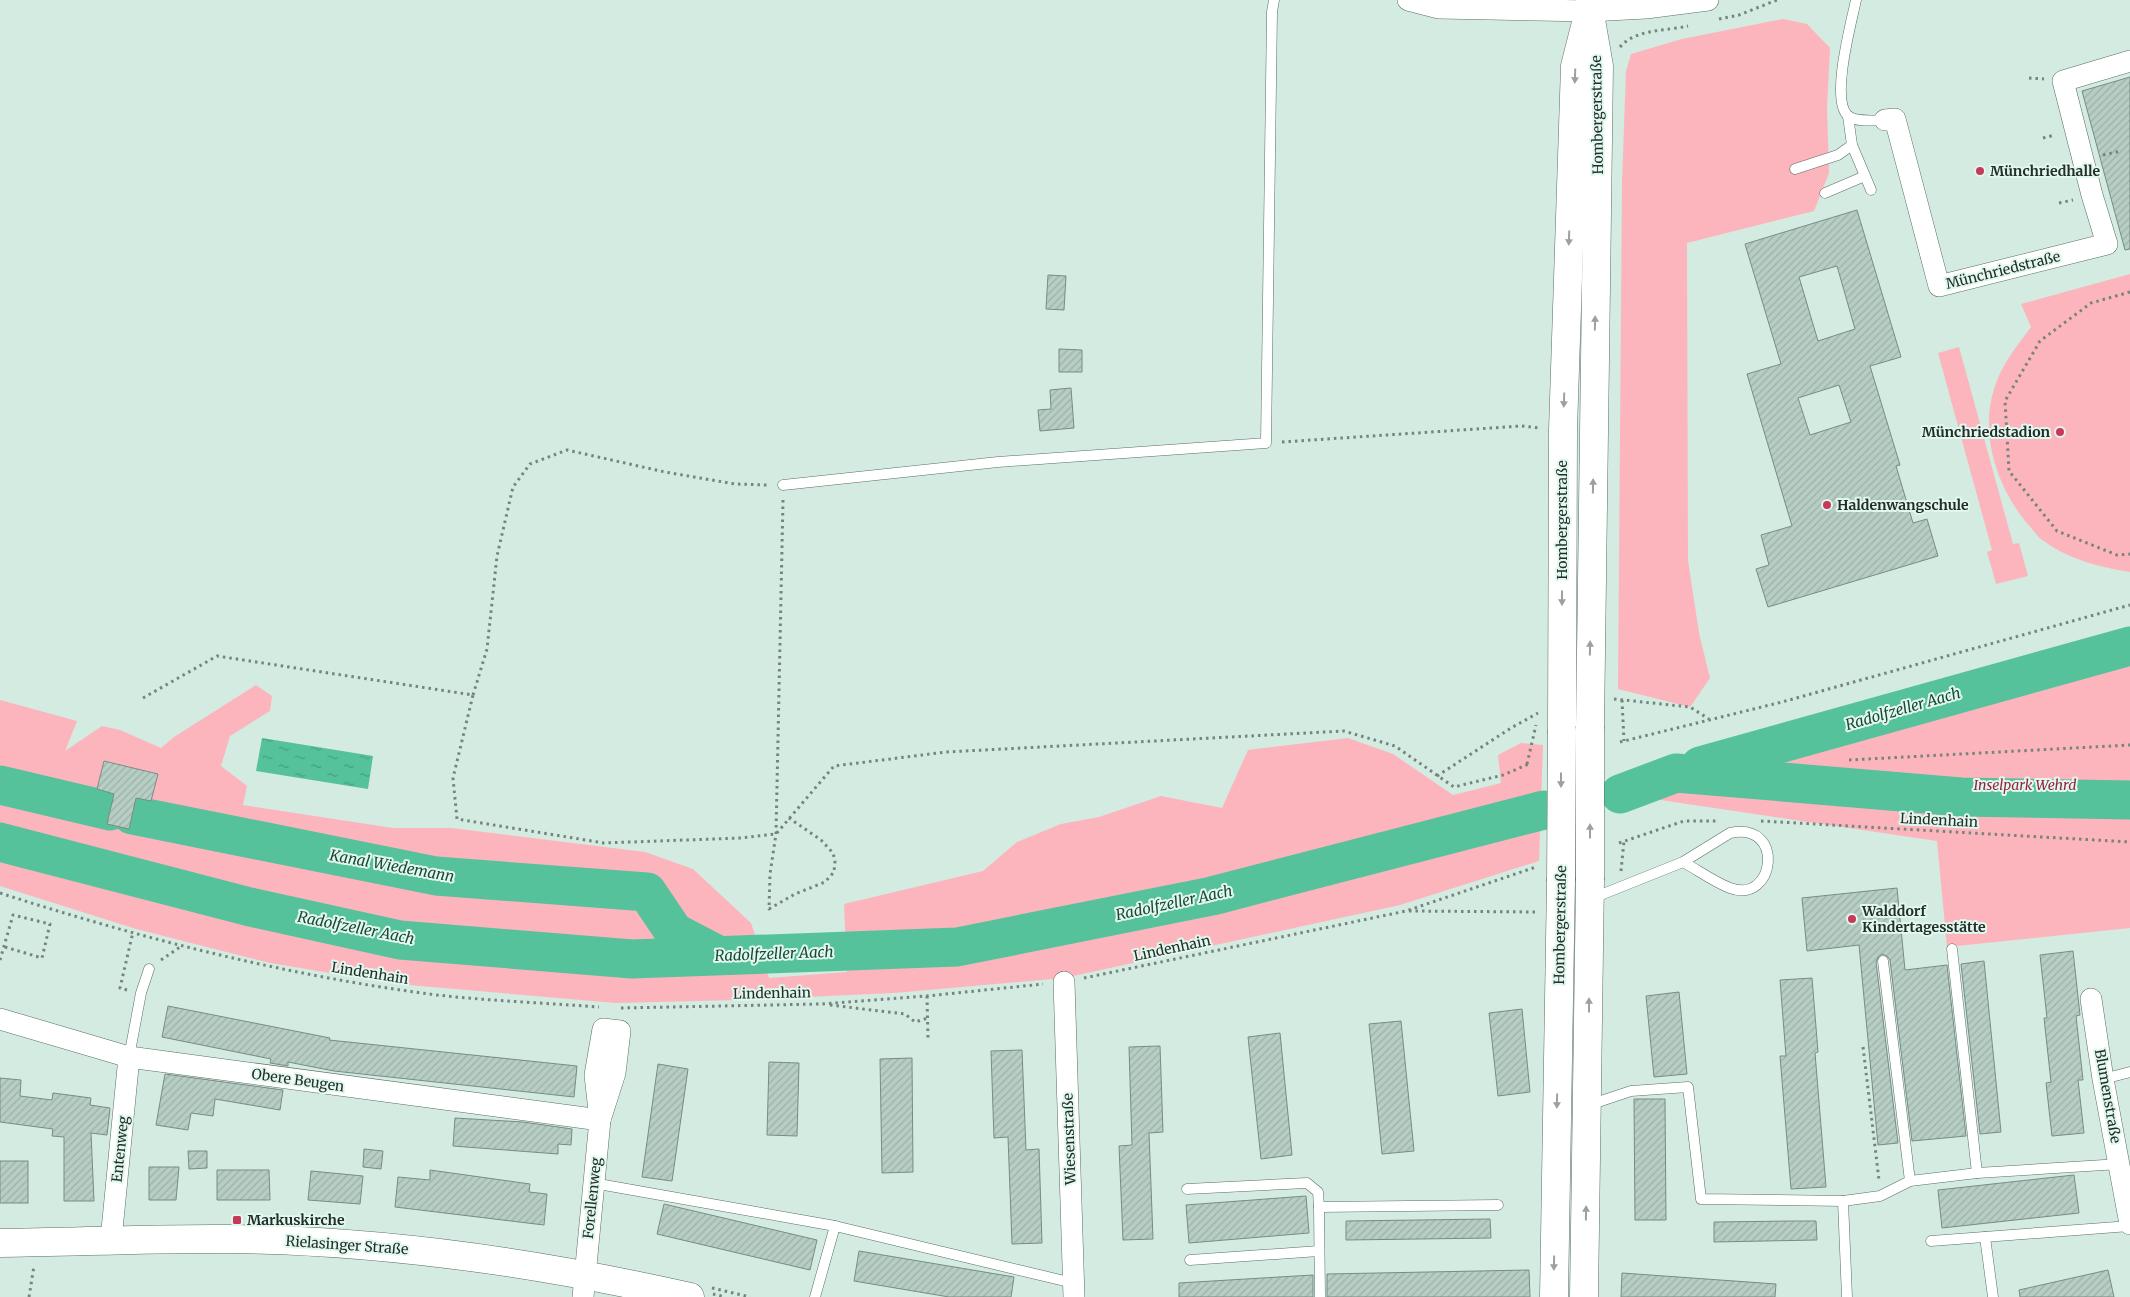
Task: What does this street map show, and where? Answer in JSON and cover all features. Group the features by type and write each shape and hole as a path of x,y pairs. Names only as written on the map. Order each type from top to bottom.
{"main road":[{"name":"Hombergerstraße","path":"1584,1297 1588,1105 1590,697 1599,66 1590,6"},
{"name":"Hombergerstraße","path":"1554,1297 1552,874 1562,731 1550,706 1575,66 1590,6"},
{"name":"Rielasinger Straße","path":"0,1244 111,1240 235,1239 425,1250 583,1286 690,1297"}],"street":[{"path":"1408,0 1439,8 1590,6 1646,8 1708,0"},
{"name":"Münchriedstraße","path":"1885,120 1895,119 1940,286 2107,244 2092,195 2063,81 2130,61"},
{"name":"Wiesenstraße","path":"1064,982 1074,1290"},
{"name":"Blumenstraße","path":"2091,999 2103,1079 2130,1225"},
{"name":"Obere Beugen","path":"0,1019 129,1057 600,1120"},
{"name":"Entenweg","path":"111,1240 129,1057"},
{"name":"Forellenweg","path":"583,1286 600,1120"}],"lane":[{"path":"783,485 998,462 1266,443 1272,12 1274,0"},
{"path":"1856,0 1840,82 1842,106 1848,116 1852,145 1871,190"},
{"name":"Münchriedstraße","path":"1848,116 1858,119 1885,120"},
{"path":"1795,169 1838,155 1852,145"},
{"path":"1825,193 1865,176"},
{"path":"1590,889 1620,887 1683,862 1730,833 1738,831 1751,833 1760,839 1767,850 1769,862 1763,879 1743,890 1731,889 1683,862"},
{"path":"1952,949 1977,1173"},
{"path":"1884,961 1910,1181"},
{"path":"129,1057 141,993 149,969"},
{"path":"2103,1079 2130,1072"},
{"path":"1588,1105 1632,1091 1688,1086 1701,1198 1844,1201 1880,1196 1910,1181 1977,1173 2120,1164"},
{"path":"593,1183 835,1226 1074,1290"},
{"path":"1187,1189 1307,1183 1318,1192 1320,1297"},
{"path":"1844,1201 1848,1297"},
{"path":"1318,1207 1498,1205"},
{"path":"1931,1241 2130,1225"},
{"path":"815,1297 835,1226"},
{"path":"1985,1237 1993,1297"},
{"path":"1190,1260 1319,1251"}],"path":[{"path":"1710,21 1739,15 1777,0"},
{"path":"1618,50 1626,39 1637,35 1690,25"},
{"path":"2130,292 2091,303 2040,342 2005,401 2009,471 2057,531 2117,555 2130,554"},
{"path":"1266,443 1522,426"},
{"path":"789,818 821,840 834,852 836,861 834,872 825,882 796,894 769,909 770,874 776,834 783,485 736,484 674,474 567,450 530,464 513,487 497,556 487,649 472,695 453,778 457,819 604,843 740,838 776,834 789,818 834,766 946,752 1344,731 1395,746 1454,787 1503,775 1529,763 1550,706"},
{"path":"1622,700 1622,741 1782,702 2130,605"},
{"path":"142,698 217,656 472,695"},
{"path":"1590,697 1690,707 1709,719"},
{"path":"1437,776 1511,728 1550,706"},
{"path":"1849,760 2130,745"},
{"path":"1619,843 1684,821"},
{"name":"Lindenhain","path":"1757,821 2130,842"},
{"path":"1620,887 1624,841"},
{"name":"Lindenhain","path":"620,1008 820,1004 927,996 1064,982 1406,911 1552,874"},
{"name":"Lindenhain","path":"0,894 181,946 268,967 439,995 602,1008"},
{"path":"1406,911 1544,912"},
{"path":"0,960 13,916 50,924 42,958 5,947"},
{"path":"133,932 120,988 141,993"},
{"path":"149,969 181,946"},
{"path":"927,996 928,1039"},
{"path":"820,1004 905,1014 915,1022 928,1018"},
{"path":"1863,1047 1880,1196"},
{"path":"29,1297 35,1243"}],"green space":[{"path":"1783,19 1807,24 1830,48 1827,108 1829,173 1814,211 1687,243 1688,560 1699,633 1710,678 1690,707 1618,689 1622,183 1626,71 1631,54 1682,39"},
{"name":"Münchriedstadion","path":"2130,274 2130,572 2095,565 2072,557 2051,546 2037,535 2006,492 1993,457 1989,421 1991,404 1998,378 2010,355 2031,327 2021,304"},
{"path":"1959,347 2013,544 2019,543 2028,576 1996,584 1987,552 1992,550 1938,353"},
{"name":"Inselpark Wehrd","path":"2130,646 2130,928 1947,947 1937,841 1620,794 1676,773"},
{"path":"256,685 272,696 270,711 230,736 221,766 247,786 243,805 393,828 452,828 645,852 693,869 751,923 769,978 847,972 844,904 983,871 1017,842 1061,824 1099,817 1161,796 1222,808 1248,750 1348,738 1393,754 1453,795 1501,783 1498,755 1521,743 1543,745 1539,861 1400,905 1064,978 894,993 616,1003 397,984 270,963 136,929 0,886 0,700 77,721 65,751 102,726 120,730 161,748 174,737"}],"water":[{"path":"262,738 373,756 368,789 256,771"}],"building":[{"path":"2130,77 2130,249 2125,250 2082,91"},
{"path":"1857,210 1901,357 1870,366 1900,465 1896,466 1913,523 1927,519 1938,556 1768,607 1756,569 1769,565 1761,535 1792,526 1747,374 1781,364 1745,244","holes":["1837,266 1855,329 1818,341 1799,277","1839,385 1851,422 1810,435 1798,398"]},
{"path":"1048,275 1066,276 1064,310 1046,309"},
{"path":"1059,349 1082,350 1082,372 1059,372"},
{"path":"1071,388 1074,428 1040,431 1038,410 1051,409 1050,390"},
{"path":"104,761 158,774 151,801 136,798 129,829 107,824 114,794 97,789"},
{"path":"1897,888 1905,970 1947,965 1966,1136 1912,1141 1890,960 1883,954 1879,956 1876,962 1898,1143 1878,1145 1859,945 1807,951 1802,898"},
{"path":"2073,951 2080,1015 2076,1016 2083,1080 2078,1080 2084,1133 2052,1136 2046,1083 2051,1082 2044,1018 2047,1018 2040,955"},
{"path":"1984,961 2001,1132 1980,1134 1961,964"},
{"path":"1812,978 1818,1052 1815,1053 1826,1187 1791,1189 1780,1056 1786,1056 1780,980"},
{"path":"1679,992 1687,1074 1654,1077 1646,996"},
{"path":"168,1006 330,1038 329,1040 577,1066 574,1097 334,1071 288,1062 288,1066 270,1063 271,1059 162,1037"},
{"path":"1522,1009 1530,1092 1498,1096 1489,1013"},
{"path":"1401,1021 1414,1151 1382,1154 1369,1024"},
{"path":"1280,1033 1292,1155 1261,1159 1248,1037"},
{"path":"1160,1046 1163,1132 1149,1133 1153,1239 1123,1240 1119,1146 1132,1145 1129,1047"},
{"path":"1022,1050 1026,1150 1039,1149 1042,1243 1012,1244 1008,1137 994,1138 991,1051"},
{"path":"912,1058 913,1172 882,1173 880,1059"},
{"path":"769,1062 799,1063 797,1136 767,1135"},
{"path":"658,1064 688,1069 672,1181 642,1177"},
{"path":"165,1074 283,1090 280,1110 215,1099 213,1116 191,1113 188,1130 156,1125"},
{"path":"0,1078 21,1080 20,1096 52,1100 53,1093 91,1098 90,1105 110,1108 107,1135 91,1133 94,1201 64,1201 64,1137 52,1136 53,1129 0,1122"},
{"path":"1634,1099 1665,1099 1666,1220 1635,1220"},
{"path":"455,1118 523,1122 572,1129 571,1145 558,1144 558,1154 453,1146"},
{"path":"364,1149 383,1151 381,1169 363,1167"},
{"path":"188,1151 207,1151 207,1168 189,1169"},
{"path":"0,1161 28,1161 28,1203 0,1203"},
{"path":"149,1167 179,1167 176,1200 149,1200"},
{"path":"217,1170 269,1170 270,1200 217,1200"},
{"path":"430,1170 530,1184 529,1192 547,1194 544,1225 395,1207 398,1177 430,1180"},
{"path":"311,1171 363,1176 360,1204 308,1200"},
{"path":"2074,1175 2079,1213 1942,1228 1938,1190"},
{"path":"1306,1196 1309,1233 1189,1243 1186,1205"},
{"path":"664,1204 817,1240 810,1270 657,1234"},
{"path":"1490,1219 1491,1238 1346,1240 1346,1221"},
{"path":"1816,1221 1817,1240 1714,1242 1714,1222"},
{"path":"859,1251 1014,1277 1011,1297 949,1297 854,1281"},
{"path":"1529,1270 1530,1297 1327,1297 1327,1274"},
{"path":"2108,1270 2114,1297 2020,1297 2019,1290"},
{"path":"1622,1273 1776,1284 1775,1297 1621,1297"},
{"path":"1313,1275 1313,1297 1179,1297 1179,1283"}],"waterway":[{"name":"Radolfzeller Aach","path":"1700,766 2130,646"},
{"name":"Radolfzeller Aach","path":"1620,794 1676,773 1961,797 2130,800"},
{"name":"Kanal Wiedemann","path":"0,785 110,811"},
{"name":"Radolfzeller Aach","path":"0,842 250,907 400,940 632,959 957,947 1212,896 1544,810"},
{"name":"Kanal Wiedemann","path":"132,815 436,876 647,892 674,932 718,955"}],"place":[{"name":"Münchriedhalle","path":"1980,171"},
{"name":"Münchriedstadion","path":"2060,432"},
{"name":"Haldenwangschule","path":"1827,505"},
{"name":"Walddorf Kindertagesstätte","path":"1852,919"},
{"name":"Markuskirche","path":"237,1220"}]}
